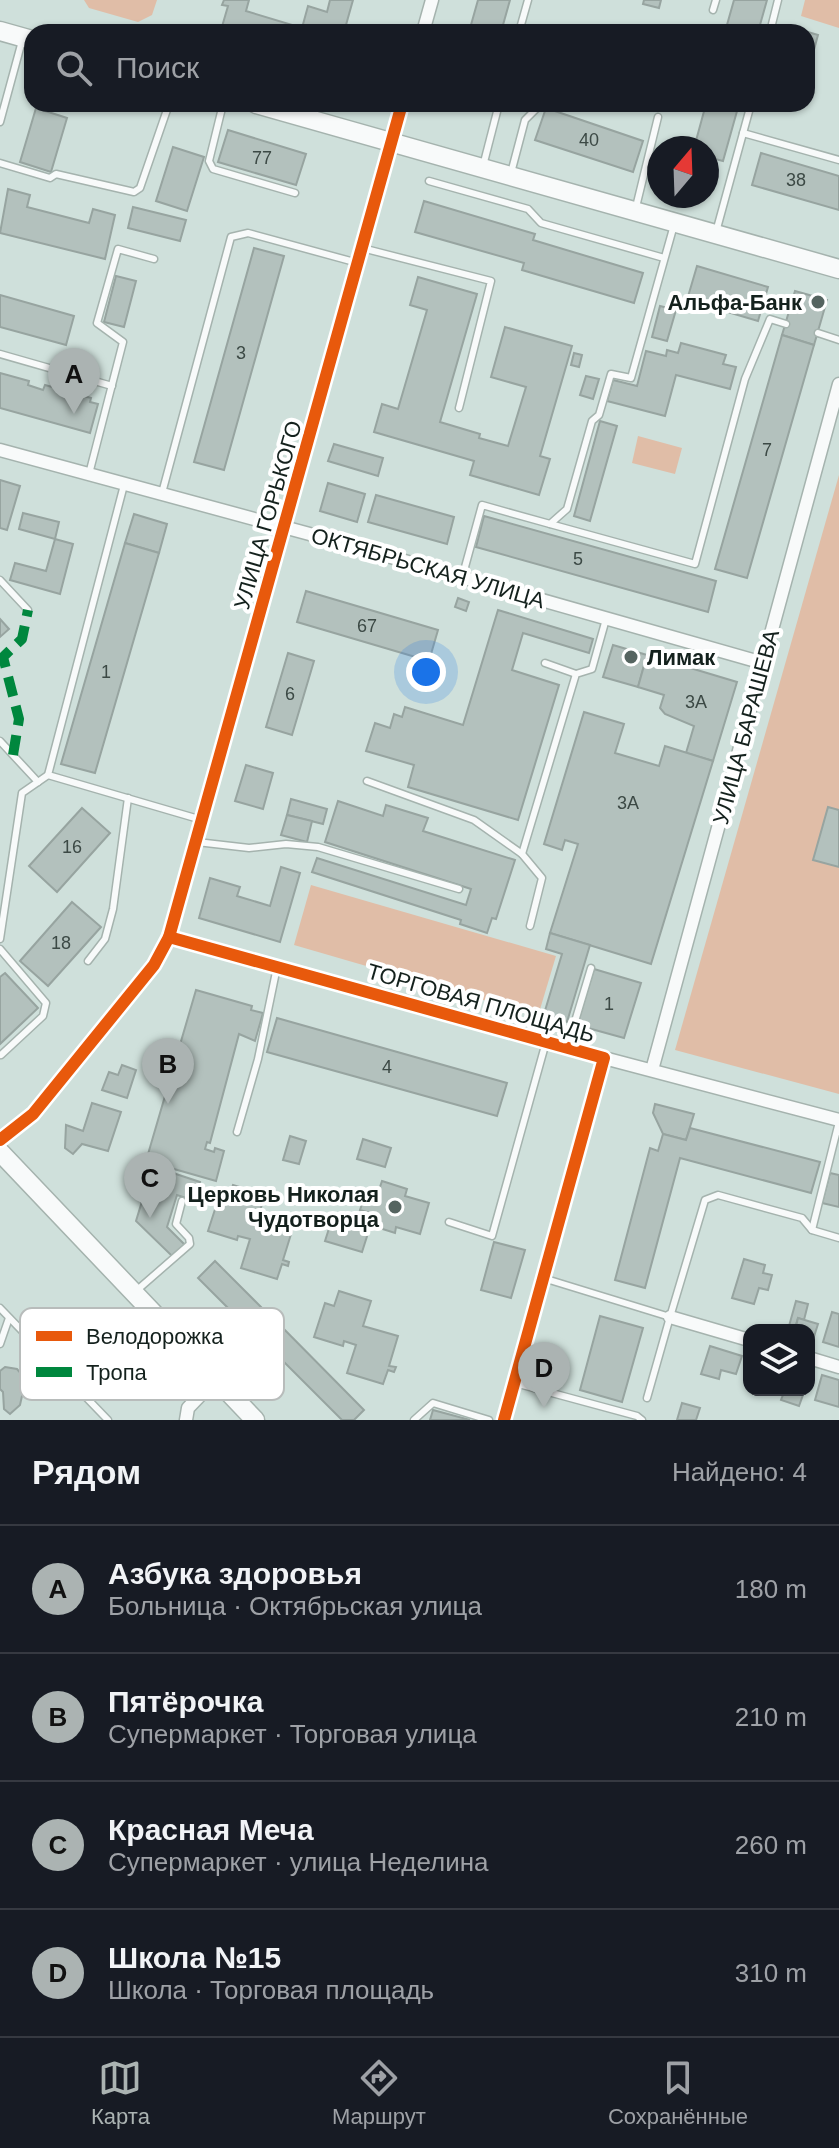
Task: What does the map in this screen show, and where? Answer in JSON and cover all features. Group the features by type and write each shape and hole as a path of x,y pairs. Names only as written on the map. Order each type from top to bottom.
{"main road":[{"path":"0,31 24,38"},
{"path":"285,112 839,269"},
{"path":"0,1152 147,1308"},
{"path":"235,1400 255,1420"}],"street":[{"path":"425,24 432,0"},
{"name":"УЛИЦА ГОРЬКОГО","path":"0,1140 33,1114 154,965 169,937 400,112"},
{"name":"УЛИЦА БАРАШЕВА","path":"652,1070 839,384"},
{"name":"ОКТЯБРЬСКАЯ УЛИЦА","path":"0,450 763,663"},
{"name":"ТОРГОВАЯ ПЛОЩАДЬ","path":"169,937 604,1058 504,1420"},
{"path":"604,1058 839,1121"},
{"path":"670,1317 743,1338"},
{"path":"815,1360 839,1367"},
{"path":"186,1420 193,1400"}],"lane":[{"path":"521,24 528,0"},
{"path":"713,10 716,0"},
{"path":"772,24 778,0"},
{"path":"0,122 24,48"},
{"path":"0,163 50,178 56,174 134,192 140,188 166,112"},
{"path":"221,112 209,161 213,169 295,193"},
{"path":"482,168 497,112"},
{"path":"510,176 525,120 533,112"},
{"path":"715,234 749,112"},
{"path":"635,211 658,117"},
{"path":"743,133 839,160"},
{"path":"429,181 528,209 541,223 664,258"},
{"path":"550,524 567,509 592,421 599,415 611,374 631,378 675,223"},
{"path":"162,494 231,237 248,233 358,263"},
{"path":"362,248 491,281 459,408"},
{"path":"89,474 123,342 97,323 118,249 154,259"},
{"path":"462,578 482,505 695,564 745,379 770,319 786,324"},
{"path":"818,333 839,340"},
{"path":"0,354 112,386"},
{"path":"0,939 22,793 48,775 125,484"},
{"path":"0,580 28,610"},
{"path":"545,663 576,674 592,669 606,619"},
{"path":"522,854 576,674"},
{"path":"0,741 38,782"},
{"path":"48,775 202,820"},
{"path":"367,781 474,820 522,854 542,878 530,926"},
{"path":"88,961 105,939 113,909 128,798"},
{"path":"197,842 249,848 286,844 318,847 459,889"},
{"path":"0,949 46,1003 43,1016 1,1055"},
{"path":"237,1132 258,1059 277,967"},
{"path":"567,1048 591,968"},
{"path":"449,1222 492,1236 546,1042"},
{"path":"812,1230 839,1121"},
{"path":"647,1398 705,1200 718,1195 774,1210 802,1218 812,1230 839,1238"},
{"path":"133,1293 190,1244 189,1238 176,1224 182,1201"},
{"path":"543,1278 670,1317"},
{"path":"0,1308 20,1329"},
{"path":"0,1344 9,1318"},
{"path":"514,1382 637,1416 642,1420"},
{"path":"89,1400 108,1420"},
{"path":"414,1420 433,1403 489,1420"}],"shaded area":[{"path":"84,0 157,0 152,15 138,22 89,8"},
{"path":"805,0 839,0 839,28 801,16"},
{"path":"638,436 682,448 675,474 632,463"},
{"path":"839,475 839,1094 675,1050"},
{"path":"311,885 556,956 538,1016 294,945"}],"building":[{"path":"224,0 249,0 246,11 289,24 223,24 228,6 222,5"},
{"path":"330,0 353,0 346,24 303,24 308,6 327,12"},
{"path":"478,0 510,0 503,24 471,24"},
{"path":"644,0 661,0 659,8 643,4"},
{"path":"734,0 767,0 760,24 727,24"},
{"path":"35,112 48,112 67,118 51,172 20,162"},
{"path":"545,112 558,112 643,141 633,172 535,140"},
{"path":"704,112 737,112 723,161 719,160 719,136 697,136"},
{"path":"228,130 306,154 296,185 218,162"},
{"path":"173,147 204,157 187,211 156,201"},
{"path":"761,153 839,176 839,210 752,185"},
{"path":"8,189 30,195 27,207 89,223 93,209 115,215 105,259 0,233"},
{"path":"424,201 535,234 533,240 643,273 634,303 522,270 524,263 415,232"},
{"path":"133,207 186,220 180,241 128,228"},
{"path":"254,248 284,256 224,470 194,462"},
{"path":"697,266 768,287 758,321 687,300"},
{"path":"116,276 136,281 124,327 104,322"},
{"path":"418,277 477,294 440,422 508,446 526,387 491,377 505,327 572,346 540,456 550,459 539,495 470,475 474,461 374,432 382,404 398,409 427,310 410,305"},
{"path":"795,291 827,300 814,345 782,335"},
{"path":"0,295 74,316 66,345 0,327"},
{"path":"660,306 676,310 667,341 652,337"},
{"path":"782,335 814,345 747,578 715,569"},
{"path":"681,343 726,355 723,364 736,367 730,389 676,375 665,416 607,401 613,380 637,386 646,351 666,356 667,350 678,353"},
{"path":"574,353 582,355 579,367 571,365"},
{"path":"0,373 29,381 28,385 43,390 45,385 91,398 90,402 98,404 90,433 0,408"},
{"path":"586,376 599,379 593,399 580,395"},
{"path":"600,421 617,426 590,521 574,516"},
{"path":"334,444 383,458 378,476 328,461"},
{"path":"0,480 20,486 7,530 0,528"},
{"path":"328,483 365,494 357,522 320,511"},
{"path":"376,495 454,517 447,544 368,522"},
{"path":"23,513 59,522 55,539 19,529"},
{"path":"134,514 167,524 159,553 125,543"},
{"path":"484,516 716,581 708,612 476,547"},
{"path":"55,539 73,544 60,594 10,580 15,563 46,571"},
{"path":"125,543 159,553 95,773 61,764"},
{"path":"306,591 438,630 429,661 297,622"},
{"path":"458,598 469,602 466,611 455,607"},
{"path":"498,610 593,639 589,653 523,633 512,670 559,685 518,820 408,787 414,765 366,751 375,723 390,728 394,714 402,717 405,707 463,725"},
{"path":"0,619 9,629 0,637"},
{"path":"613,645 647,655 638,687 603,677"},
{"path":"288,653 314,661 292,735 266,727"},
{"path":"647,655 737,682 713,761 686,753 694,726 665,714 660,708 664,695 638,687"},
{"path":"584,712 624,724 615,753 659,766 665,746 713,761 651,964 550,933 578,844 565,840 562,850 544,844"},
{"path":"246,765 273,773 263,809 235,801"},
{"path":"291,799 327,809 323,824 287,815"},
{"path":"338,801 383,816 386,805 428,818 423,831 515,860 496,919 492,918 487,933 460,924 461,920 312,872 317,858 466,905 471,889 325,842"},
{"path":"828,807 839,810 839,867 813,860"},
{"path":"82,808 110,833 57,892 29,866"},
{"path":"287,815 312,821 307,842 281,835"},
{"path":"281,867 300,873 280,942 199,918 210,878 240,887 237,896 270,906"},
{"path":"72,902 101,927 48,986 20,961"},
{"path":"550,933 590,945 567,1022 544,1014 562,954 546,949"},
{"path":"594,969 641,983 624,1038 577,1025"},
{"path":"5,973 38,1008 0,1044 0,977"},
{"path":"196,990 252,1006 251,1010 263,1013 255,1041 239,1034 210,1143 207,1142 205,1149 224,1151 216,1181 146,1161"},
{"path":"277,1018 507,1083 497,1116 267,1052"},
{"path":"122,1065 136,1070 127,1098 102,1090 109,1072 118,1075"},
{"path":"92,1103 121,1112 108,1151 82,1144 73,1154 65,1148 66,1125 83,1131"},
{"path":"655,1104 694,1114 686,1140 663,1134 653,1113"},
{"path":"690,1128 820,1162 811,1193 680,1158 645,1288 615,1280 650,1148 658,1151 663,1134 686,1140"},
{"path":"290,1136 306,1141 299,1164 283,1160"},
{"path":"363,1139 391,1148 385,1167 357,1159"},
{"path":"173,1173 200,1182 195,1201 177,1195 167,1227 185,1245 172,1256 136,1221 147,1185 168,1192"},
{"path":"830,1173 839,1175 839,1207 822,1203"},
{"name":"Церковь Николая Чудотворца","path":"382,1181 407,1189 405,1196 429,1203 420,1234 396,1227 395,1233 370,1225 373,1214 360,1210 367,1189 378,1193"},
{"path":"233,1185 265,1195 257,1220 292,1231 283,1260 289,1262 288,1266 282,1264 277,1279 241,1268 250,1239 238,1236 237,1240 208,1231 219,1197 228,1200"},
{"path":"333,1216 370,1227 362,1252 325,1241"},
{"path":"494,1242 525,1250 511,1298 481,1290"},
{"path":"744,1259 765,1265 763,1273 772,1275 768,1290 759,1288 754,1304 732,1298"},
{"path":"215,1261 262,1308 228,1308 198,1278"},
{"path":"339,1291 371,1301 363,1326 398,1336 389,1366 396,1367 394,1372 388,1370 383,1384 347,1373 356,1345 344,1341 343,1346 314,1337 325,1303 334,1306"},
{"path":"796,1301 808,1304 804,1320 798,1318 796,1324 790,1324"},
{"path":"832,1312 839,1314 839,1347 823,1342"},
{"path":"600,1316 643,1328 622,1402 580,1390"},
{"path":"798,1318 818,1324 815,1333 815,1324 796,1324"},
{"path":"284,1329 364,1410 354,1420 342,1420 284,1362"},
{"path":"710,1346 742,1356 736,1374 721,1370 719,1379 701,1374"},
{"path":"5,1367 20,1372 20,1405 10,1414 4,1409 0,1371"},
{"path":"822,1375 839,1380 839,1407 815,1400"},
{"path":"783,1396 803,1396 799,1406 781,1400"},
{"path":"682,1403 700,1408 696,1420 677,1420"},
{"path":"433,1410 470,1420 430,1420"}],"marked path":[{"path":"13,755 19,719 3,657 22,639 28,610"}],"cycle path":[{"path":"0,1140 33,1114 154,965 169,937 400,112"},
{"path":"169,937 604,1058 504,1420"}],"place":[{"name":"Альфа-Банк","path":"818,302"},
{"name":"Азбука здоровья","path":"74,414"},
{"name":"Лимак","path":"631,657"},
{"name":"Пятёрочка","path":"168,1104"},
{"name":"Церковь Николая Чудотворца","path":"395,1207"},
{"name":"Красная Меча","path":"150,1218"},
{"name":"Школа №15","path":"544,1408"}]}
